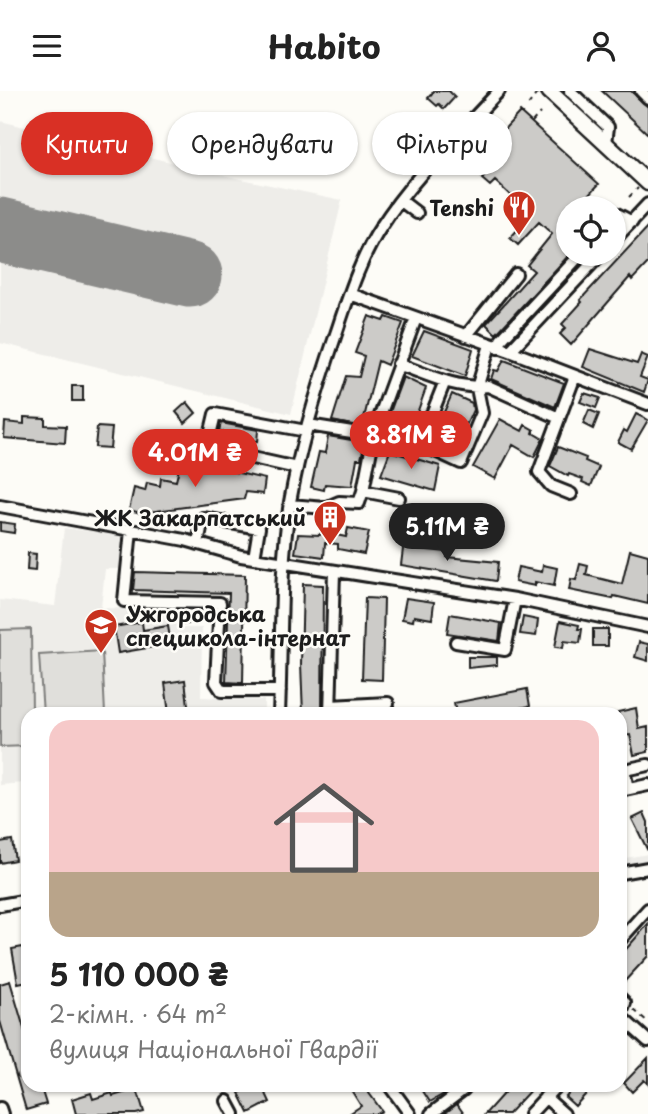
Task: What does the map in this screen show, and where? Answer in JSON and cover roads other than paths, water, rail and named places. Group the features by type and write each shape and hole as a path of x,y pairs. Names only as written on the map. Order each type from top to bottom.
{"main road":[{"path":"549,91 606,143 643,184"}],"street":[{"path":"279,707 290,505 321,377 350,294 375,236 400,200 499,91"},
{"path":"570,91 608,127 606,143"},
{"path":"641,91 648,98"},
{"path":"400,200 417,213"},
{"path":"626,228 648,204"},
{"path":"626,219 632,222"},
{"path":"375,429 420,444 461,463 482,413 477,388 494,346 570,266"},
{"path":"510,351 590,266"},
{"path":"466,336 516,274"},
{"path":"350,294 648,404"},
{"path":"290,505 325,507 339,502 359,503 375,429 416,318"},
{"path":"398,364 477,388 488,386 559,418"},
{"path":"571,494 551,485 539,472 575,376"},
{"path":"420,444 445,380"},
{"path":"297,468 207,448 215,414 352,432"},
{"path":"363,491 399,498"},
{"path":"0,506 131,530 254,558 515,599 648,627"},
{"path":"198,544 203,519 259,528 254,558"},
{"path":"131,530 124,601 220,603 216,683 222,691 279,691"},
{"path":"330,707 334,571"},
{"path":"456,642 505,650 515,599"},
{"path":"355,707 388,703"},
{"path":"627,767 648,765"},
{"path":"627,789 648,785"},
{"path":"627,872 648,868"},
{"path":"0,905 21,901"},
{"path":"627,932 648,909"},
{"path":"627,1022 648,1041"},
{"path":"394,1092 410,1114"},
{"path":"431,1114 460,1092"},
{"path":"530,1114 550,1092"},
{"path":"545,1097 564,1114"},
{"path":"227,1101 234,1114"},
{"path":"0,1108 2,1114"}],"place":[{"name":"Tenshi","path":"519,237"},
{"name":"ЖК Закарпатський","path":"330,547"},
{"name":"Ужгородська спецшкола-інтернат","path":"101,655"}]}
